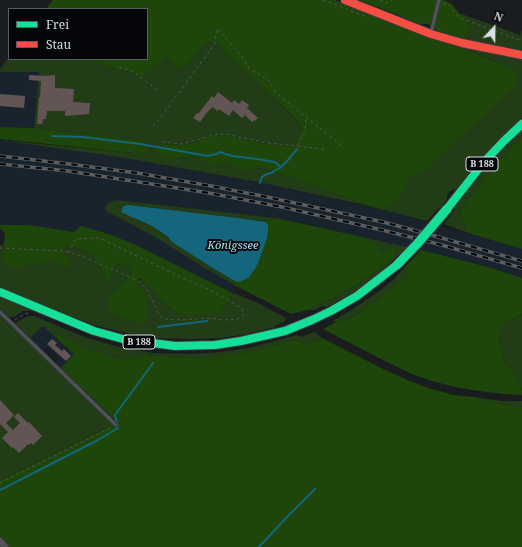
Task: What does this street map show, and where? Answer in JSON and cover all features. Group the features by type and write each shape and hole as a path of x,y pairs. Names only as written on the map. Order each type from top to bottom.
{"main road":[{"path":"345,0 431,34 462,43 522,55"},
{"name":"B 188","path":"0,292 94,331 123,339 150,343 176,346 215,345 252,339 285,330 321,316 357,296 397,265 447,209 484,162 522,124"}],"street":[{"path":"0,541 5,547"}],"lane":[{"path":"431,34 439,0"},
{"path":"0,312 116,425"}],"path":[{"path":"380,0 385,3 392,0"},
{"path":"439,0 449,5 457,15 463,19 522,41"},
{"path":"153,126 214,45 218,29 243,58 249,68 268,80 277,94 341,145"},
{"path":"119,67 133,71 158,91"},
{"path":"298,146 306,131 306,117"},
{"path":"162,142 183,144 210,136 226,134 268,143 327,150"},
{"path":"0,248 64,251 82,256 141,283 147,290 160,316 164,319 183,320 205,318 227,320 238,319 244,314 242,309 238,306 210,290 104,240 98,238 76,239 74,240 69,252"},
{"path":"0,483 116,425"}],"shaded area":[{"path":"0,72 39,72 34,128 0,127"},
{"path":"0,140 125,158 258,182 383,210 522,249 522,278 488,267 421,250 276,218 116,200 157,238 236,286 233,293 134,244 106,233 81,227 74,232 29,225 0,225"},
{"path":"43,325 74,354 61,368 55,362 59,359 46,347 43,350 30,338"}],"green space":[{"path":"53,0 335,0 509,67 515,72 518,80 517,83 423,173 408,178 405,189 396,202 383,210 268,170 259,168 245,171 238,170 229,162 209,165 198,157 193,156 172,159 161,156 156,149 160,144 182,145 218,135 225,135 267,144 294,147 302,129 297,121 272,96 215,43 206,42 187,65 180,70 166,57 143,77 138,74 111,68 90,60 148,60 148,8 47,8"},
{"path":"359,0 444,0 452,4 468,23 468,32 465,39 436,31 435,27 427,24 419,24"},
{"path":"459,13 520,35 522,30 522,50 465,39 468,32"},
{"path":"206,42 215,43 272,96 302,129 294,147 267,144 225,135 182,145 160,144 172,159 193,156 198,157 209,165 229,162 239,170 259,168 268,170 369,206 258,182 125,158 0,140 144,154 148,149 141,140 34,128 39,72 0,72 0,69 8,58 8,60 90,60 111,68 138,74 166,57 180,70 187,65"},
{"path":"458,47 522,59 522,118 475,165 457,189 450,191 447,196 447,200 441,208 439,208 427,221 383,210 396,202 411,176 423,173 512,69"},
{"path":"0,127 34,128 142,140 148,149 144,154 0,139"},
{"path":"522,129 522,138 494,167 459,211 468,233 444,224 455,210 453,208 491,160"},
{"path":"522,138 522,249 468,233 459,211 494,167"},
{"path":"116,200 276,218 262,221 129,205 136,219 152,226 167,236 172,242 232,279 236,286 157,238 106,211 106,205"},
{"path":"276,218 363,237 377,244 381,252 394,248 395,253 390,262 355,286 332,299 307,310 291,314 236,286 232,279 235,281 251,274 255,269 267,238 268,225 266,222 262,221"},
{"path":"0,225 29,225 74,232 81,226 106,233 134,244 233,293 222,311 218,313 183,316 167,305 141,279 139,279 137,284 147,297 148,312 145,321 141,324 137,324 113,313 108,308 108,299 130,276 131,270 128,265 118,264 114,267 110,279 107,280 103,278 101,267 92,255 69,246 65,247 63,250 65,255 70,260 68,268 58,265 51,259 45,263 31,263 21,268 14,268 7,265 2,259 5,234 0,228"},
{"path":"363,237 407,247 367,283 349,295 327,307 322,306 315,310 307,310 332,299 355,286 390,262 392,248 383,252 380,251 377,244"},
{"path":"0,245 3,245 2,259 21,268 31,263 45,263 51,259 58,265 64,267 65,255 63,250 65,247 69,246 92,255 101,267 103,278 110,278 114,267 119,264 128,265 131,267 130,276 114,291 137,285 137,282 141,279 167,305 183,316 222,311 233,293 256,302 286,318 285,321 274,326 276,327 221,338 153,338 94,325 0,287"},
{"path":"421,250 488,267 522,278 522,314 505,324 499,336 505,362 515,374 522,390 522,395 479,391 432,381 412,374 323,329 336,322 353,317 381,297 407,276 409,270 406,266"},
{"path":"406,266 409,270 407,276 381,297 353,317 336,322 333,321 375,294 393,280"},
{"path":"0,297 33,311 23,311 14,317 9,317 0,309"},
{"path":"522,314 522,390 515,374 505,362 499,336 505,324"},
{"path":"0,315 115,424 0,480"},
{"path":"28,316 34,316 87,338 119,347 153,353 193,354 221,352 249,348 297,335 301,337 314,332 324,339 304,344 298,340 295,340 254,351 206,358 146,355 124,359 83,347 58,334 53,335 43,326 30,338 15,323"},
{"path":"58,334 83,347 124,359 146,355 206,358 254,351 295,340 298,340 304,344 324,339 383,369 431,389 454,395 474,397 501,404 522,407 522,547 9,547 0,536 0,480 117,422 61,368 74,354 53,335"},
{"path":"474,397 502,401 522,401 522,407 501,404"}],"water":[{"name":"Königssee","path":"129,205 266,222 268,225 267,238 255,269 248,278 238,282 178,246 167,236 152,226 121,212 124,206"}],"building":[{"path":"29,75 55,75 55,88 74,89 73,102 90,103 89,114 65,116 65,111 47,111 46,119 43,119 42,124 37,124 41,81 29,80"},
{"path":"218,92 232,103 234,100 239,104 242,100 249,105 247,108 258,118 252,122 245,115 242,118 233,110 229,116 219,109 218,111 212,107 200,122 193,118 212,96 214,98"},
{"path":"0,94 25,96 24,108 0,106"},
{"path":"52,339 57,343 55,345 62,351 64,349 71,356 66,361 47,344"},
{"path":"0,400 14,415 6,423 13,430 20,423 14,417 18,413 42,436 33,445 31,443 28,444 19,453 2,438 8,432 0,424"}],"waterway":[{"path":"52,136 83,137 140,144 208,156 221,152 233,156 274,162 281,167"},
{"path":"260,183 262,177 281,167 297,149"},
{"path":"158,327 207,321"},
{"path":"0,490 98,440 118,428 115,415 153,363"},
{"path":"259,547 315,489"}],"railway":[{"path":"0,156 137,173 267,197 383,222 522,261"},
{"path":"0,164 68,171 209,193 282,207 438,244 522,268"}],"traffic: fast":[{"path":"447,209 484,162 522,124"},
{"path":"397,265 447,209"},
{"path":"0,292 94,331 123,339 175,346 215,345 285,331 312,320 357,296 397,265"}],"traffic: jam":[{"path":"345,0 431,34 462,43 522,55"}]}
